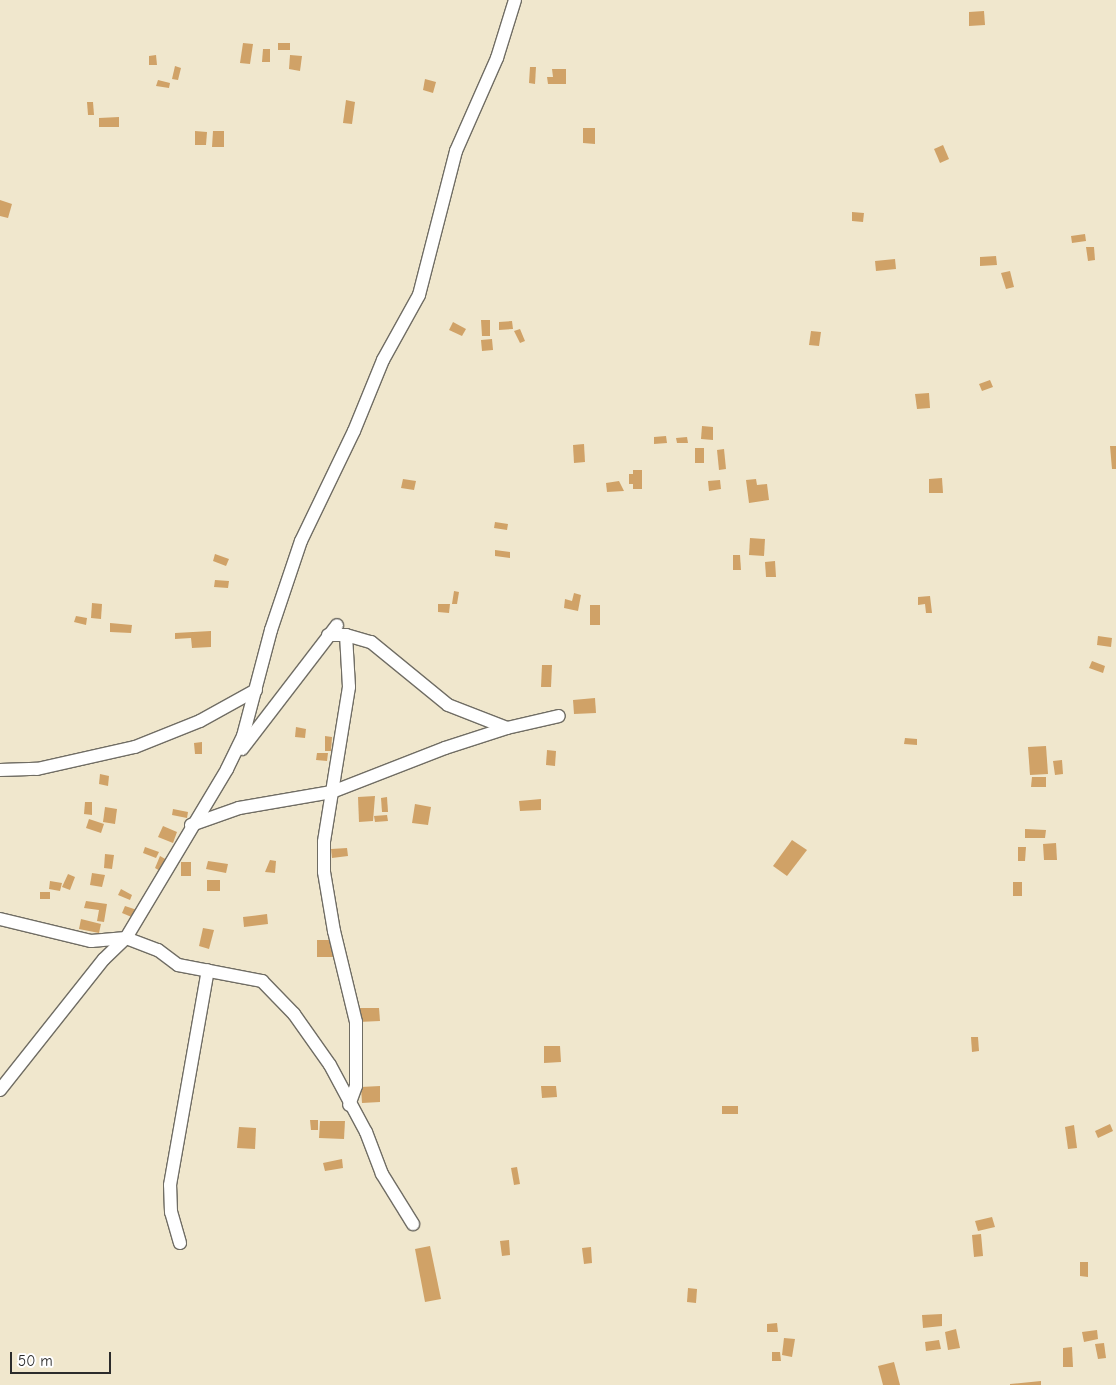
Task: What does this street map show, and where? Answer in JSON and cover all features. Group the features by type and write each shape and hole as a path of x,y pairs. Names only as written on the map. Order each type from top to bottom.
{"street":[{"path":"227,769 243,736 271,630 301,542 354,431 383,360 419,295 456,150 497,58 515,0"},
{"path":"0,1090 104,959 126,938 191,825 227,769 337,625"},
{"path":"328,635 346,635 371,642 448,705 507,728"},
{"path":"346,635 349,687 324,842 324,872 334,931 356,1022 356,1086 349,1105"},
{"path":"0,770 37,769 135,747 200,721 256,690"},
{"path":"191,825 239,808 332,792 445,748 507,728 559,716"},
{"path":"0,918 91,941 126,938 158,950 178,965 262,981 294,1014 323,1055 349,1105 366,1132 382,1174 413,1224"},
{"path":"180,1243 171,1212 170,1185 208,970"}],"building":[{"path":"984,11 985,25 969,26 969,12"},
{"path":"243,43 253,44 250,64 240,63"},
{"path":"278,43 290,43 290,50 278,50"},
{"path":"263,49 270,49 270,62 262,62"},
{"path":"156,55 157,65 149,65 149,56"},
{"path":"290,55 302,56 300,71 289,69"},
{"path":"175,66 181,68 178,80 172,79"},
{"path":"530,67 536,67 535,84 529,83"},
{"path":"552,69 566,69 566,84 548,84 547,77 553,77"},
{"path":"425,79 436,82 433,93 423,90"},
{"path":"158,80 170,83 169,88 156,86"},
{"path":"346,100 355,102 352,124 343,123"},
{"path":"87,102 93,102 94,115 88,115"},
{"path":"119,117 119,127 99,127 99,118"},
{"path":"583,128 595,128 595,144 583,143"},
{"path":"195,131 207,132 206,145 195,145"},
{"path":"213,131 224,131 224,147 212,147"},
{"path":"943,145 949,159 940,163 934,149"},
{"path":"0,200 12,204 8,218 0,216"},
{"path":"852,212 864,213 863,222 852,221"},
{"path":"1085,234 1086,241 1072,243 1071,236"},
{"path":"1086,247 1094,247 1095,260 1088,261"},
{"path":"996,256 997,265 980,266 980,257"},
{"path":"895,259 896,269 876,271 875,261"},
{"path":"1010,271 1014,287 1006,289 1001,273"},
{"path":"481,320 490,320 490,336 482,336"},
{"path":"512,321 513,329 499,330 499,322"},
{"path":"453,322 466,329 462,336 449,330"},
{"path":"520,329 525,341 520,343 514,331"},
{"path":"811,331 821,332 819,346 809,345"},
{"path":"492,339 493,350 482,351 481,340"},
{"path":"990,380 993,387 982,391 979,384"},
{"path":"929,393 930,408 917,409 915,394"},
{"path":"702,426 713,427 713,440 701,439"},
{"path":"666,436 667,443 654,444 654,437"},
{"path":"687,437 688,443 677,443 676,438"},
{"path":"584,444 585,462 574,463 573,445"},
{"path":"1110,446 1116,446 1116,469 1112,469"},
{"path":"695,448 704,448 704,463 695,463"},
{"path":"724,449 726,469 719,470 717,450"},
{"path":"633,470 642,470 642,489 633,489 633,484 629,484 629,474 633,474"},
{"path":"942,478 943,493 929,493 929,479"},
{"path":"403,479 416,481 414,490 401,488"},
{"path":"756,479 757,485 767,484 769,500 749,503 746,480"},
{"path":"720,480 721,489 709,491 708,481"},
{"path":"619,481 624,491 607,492 606,483"},
{"path":"495,522 508,524 507,530 494,528"},
{"path":"750,538 765,539 764,556 749,555"},
{"path":"495,550 510,552 510,558 495,556"},
{"path":"215,554 229,559 226,566 213,561"},
{"path":"733,555 740,555 741,570 733,570"},
{"path":"775,561 776,577 766,577 765,562"},
{"path":"215,580 229,581 228,588 214,587"},
{"path":"454,591 459,592 457,604 452,604"},
{"path":"574,593 581,595 578,611 564,608 565,599 572,601"},
{"path":"930,596 932,613 926,613 925,604 918,605 918,597"},
{"path":"92,603 102,604 101,619 91,618"},
{"path":"438,604 450,604 449,613 438,612"},
{"path":"590,605 600,605 600,625 590,625"},
{"path":"76,616 87,618 86,625 74,622"},
{"path":"110,623 132,625 131,633 110,632"},
{"path":"211,631 211,647 192,648 191,638 175,639 175,633"},
{"path":"1098,636 1112,638 1111,647 1097,645"},
{"path":"1092,661 1105,666 1103,673 1089,668"},
{"path":"542,665 552,665 551,687 541,687"},
{"path":"595,698 596,713 574,714 573,700"},
{"path":"296,727 306,729 305,738 295,737"},
{"path":"325,736 332,737 331,751 325,751"},
{"path":"905,738 917,739 917,745 904,744"},
{"path":"202,742 202,754 195,754 194,743"},
{"path":"1046,746 1048,774 1030,775 1028,747"},
{"path":"547,750 556,751 555,766 546,765"},
{"path":"317,753 328,753 327,761 316,760"},
{"path":"1062,760 1063,774 1055,775 1053,761"},
{"path":"100,774 109,776 108,786 99,784"},
{"path":"1032,777 1046,777 1046,787 1031,787"},
{"path":"375,796 373,821 359,822 358,797"},
{"path":"387,797 388,812 382,812 381,798"},
{"path":"541,799 541,810 520,811 519,801"},
{"path":"85,802 92,802 92,815 84,814"},
{"path":"415,804 431,807 428,825 412,823"},
{"path":"105,807 117,809 115,824 103,822"},
{"path":"173,809 188,812 187,818 172,815"},
{"path":"387,815 388,821 375,822 374,816"},
{"path":"89,819 104,824 101,833 86,828"},
{"path":"163,826 177,832 173,843 158,837"},
{"path":"1025,829 1046,830 1045,838 1025,838"},
{"path":"792,840 807,850 787,876 773,866"},
{"path":"1056,843 1057,860 1044,860 1043,844"},
{"path":"145,847 159,852 156,858 143,853"},
{"path":"1018,847 1026,847 1025,861 1018,861"},
{"path":"347,848 348,856 332,858 331,849"},
{"path":"105,854 114,855 112,869 104,868"},
{"path":"160,856 167,860 162,872 155,868"},
{"path":"270,860 276,861 275,873 265,872"},
{"path":"208,861 228,864 226,873 206,869"},
{"path":"181,862 191,862 191,876 181,876"},
{"path":"92,873 105,875 102,887 90,885"},
{"path":"68,874 75,877 70,890 62,887"},
{"path":"207,880 220,880 220,891 207,891"},
{"path":"50,881 62,883 60,891 49,889"},
{"path":"1013,882 1022,882 1022,896 1013,896"},
{"path":"121,889 132,895 130,900 118,895"},
{"path":"40,892 50,892 50,899 40,899"},
{"path":"86,901 107,904 104,922 97,921 99,910 84,908"},
{"path":"125,906 137,910 134,918 122,913"},
{"path":"267,914 268,924 244,927 243,917"},
{"path":"81,919 101,924 99,933 79,929"},
{"path":"203,928 214,930 209,949 199,946"},
{"path":"317,940 332,940 333,957 317,957"},
{"path":"358,1008 379,1008 380,1021 358,1022"},
{"path":"971,1037 978,1037 979,1051 972,1052"},
{"path":"544,1046 560,1046 561,1062 544,1063"},
{"path":"380,1086 380,1102 362,1103 361,1087"},
{"path":"541,1086 556,1086 557,1097 542,1098"},
{"path":"722,1106 738,1106 738,1114 722,1114"},
{"path":"310,1120 318,1120 318,1130 311,1130"},
{"path":"320,1121 345,1121 344,1139 319,1138"},
{"path":"1110,1124 1113,1131 1098,1138 1095,1131"},
{"path":"1074,1125 1077,1148 1068,1149 1065,1127"},
{"path":"239,1127 256,1128 255,1149 237,1148"},
{"path":"342,1159 343,1168 325,1171 323,1163"},
{"path":"517,1167 520,1184 514,1185 511,1168"},
{"path":"992,1217 995,1227 978,1231 975,1221"},
{"path":"981,1234 983,1256 974,1257 972,1235"},
{"path":"509,1240 510,1255 502,1256 500,1241"},
{"path":"430,1246 441,1299 425,1302 415,1249"},
{"path":"591,1247 592,1263 584,1264 582,1248"},
{"path":"1080,1262 1088,1262 1088,1277 1080,1276"},
{"path":"688,1288 697,1289 696,1303 687,1302"},
{"path":"942,1314 942,1326 923,1328 922,1315"},
{"path":"777,1323 778,1332 767,1332 767,1324"},
{"path":"956,1329 960,1348 948,1350 945,1332"},
{"path":"1097,1330 1098,1339 1084,1342 1082,1332"},
{"path":"784,1338 795,1339 792,1357 782,1355"},
{"path":"939,1340 941,1349 926,1351 925,1342"},
{"path":"1104,1343 1106,1358 1098,1359 1095,1344"},
{"path":"1072,1347 1073,1367 1063,1367 1063,1348"},
{"path":"772,1352 780,1352 781,1361 772,1361"},
{"path":"894,1362 900,1385 883,1385 878,1366"},
{"path":"1041,1381 1041,1385 1010,1385 1010,1384"}]}
